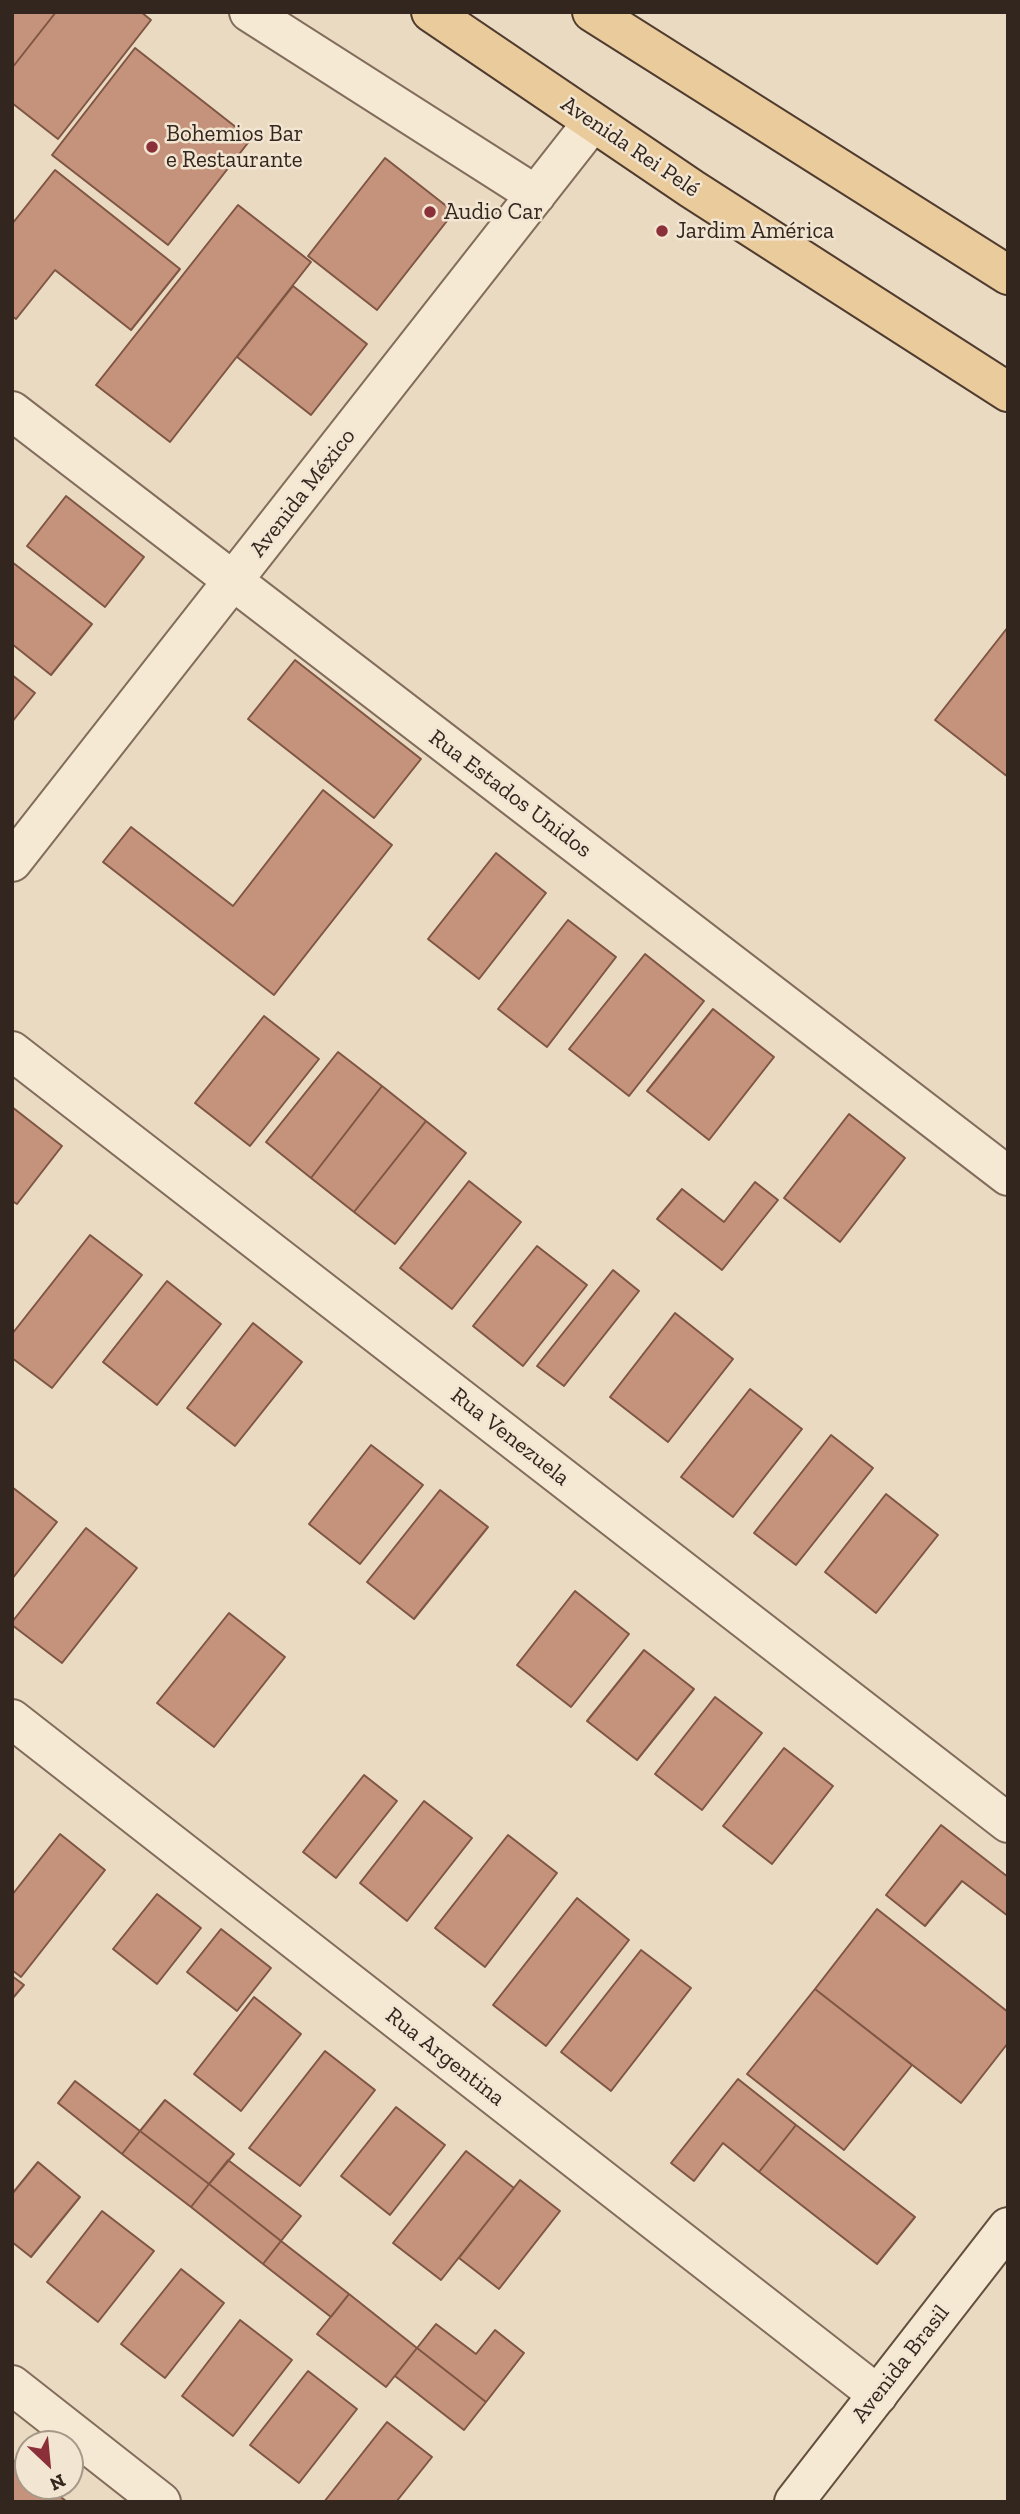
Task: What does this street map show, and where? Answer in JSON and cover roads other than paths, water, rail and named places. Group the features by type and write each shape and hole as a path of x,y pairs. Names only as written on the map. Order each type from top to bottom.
{"main road":[{"name":"Avenida Rei Pelé","path":"431,12 592,122 1008,392"},
{"path":"592,12 1008,275"}],"street":[{"path":"249,12 536,195"},
{"name":"Avenida México","path":"12,862 592,122"},
{"name":"Rua Estados Unidos","path":"12,411 1008,1176"},
{"name":"Rua Venezuela","path":"12,1051 1008,1823"},
{"name":"Rua Argentina","path":"12,1719 878,2395"},
{"name":"Avenida Brasil","path":"794,2502 1008,2227"},
{"path":"12,2385 161,2502"}],"place":[{"name":"Bohemios Bar e Restaurante","path":"152,147"},
{"name":"Audio Car","path":"430,212"},
{"name":"Jardim América","path":"662,231"}]}
